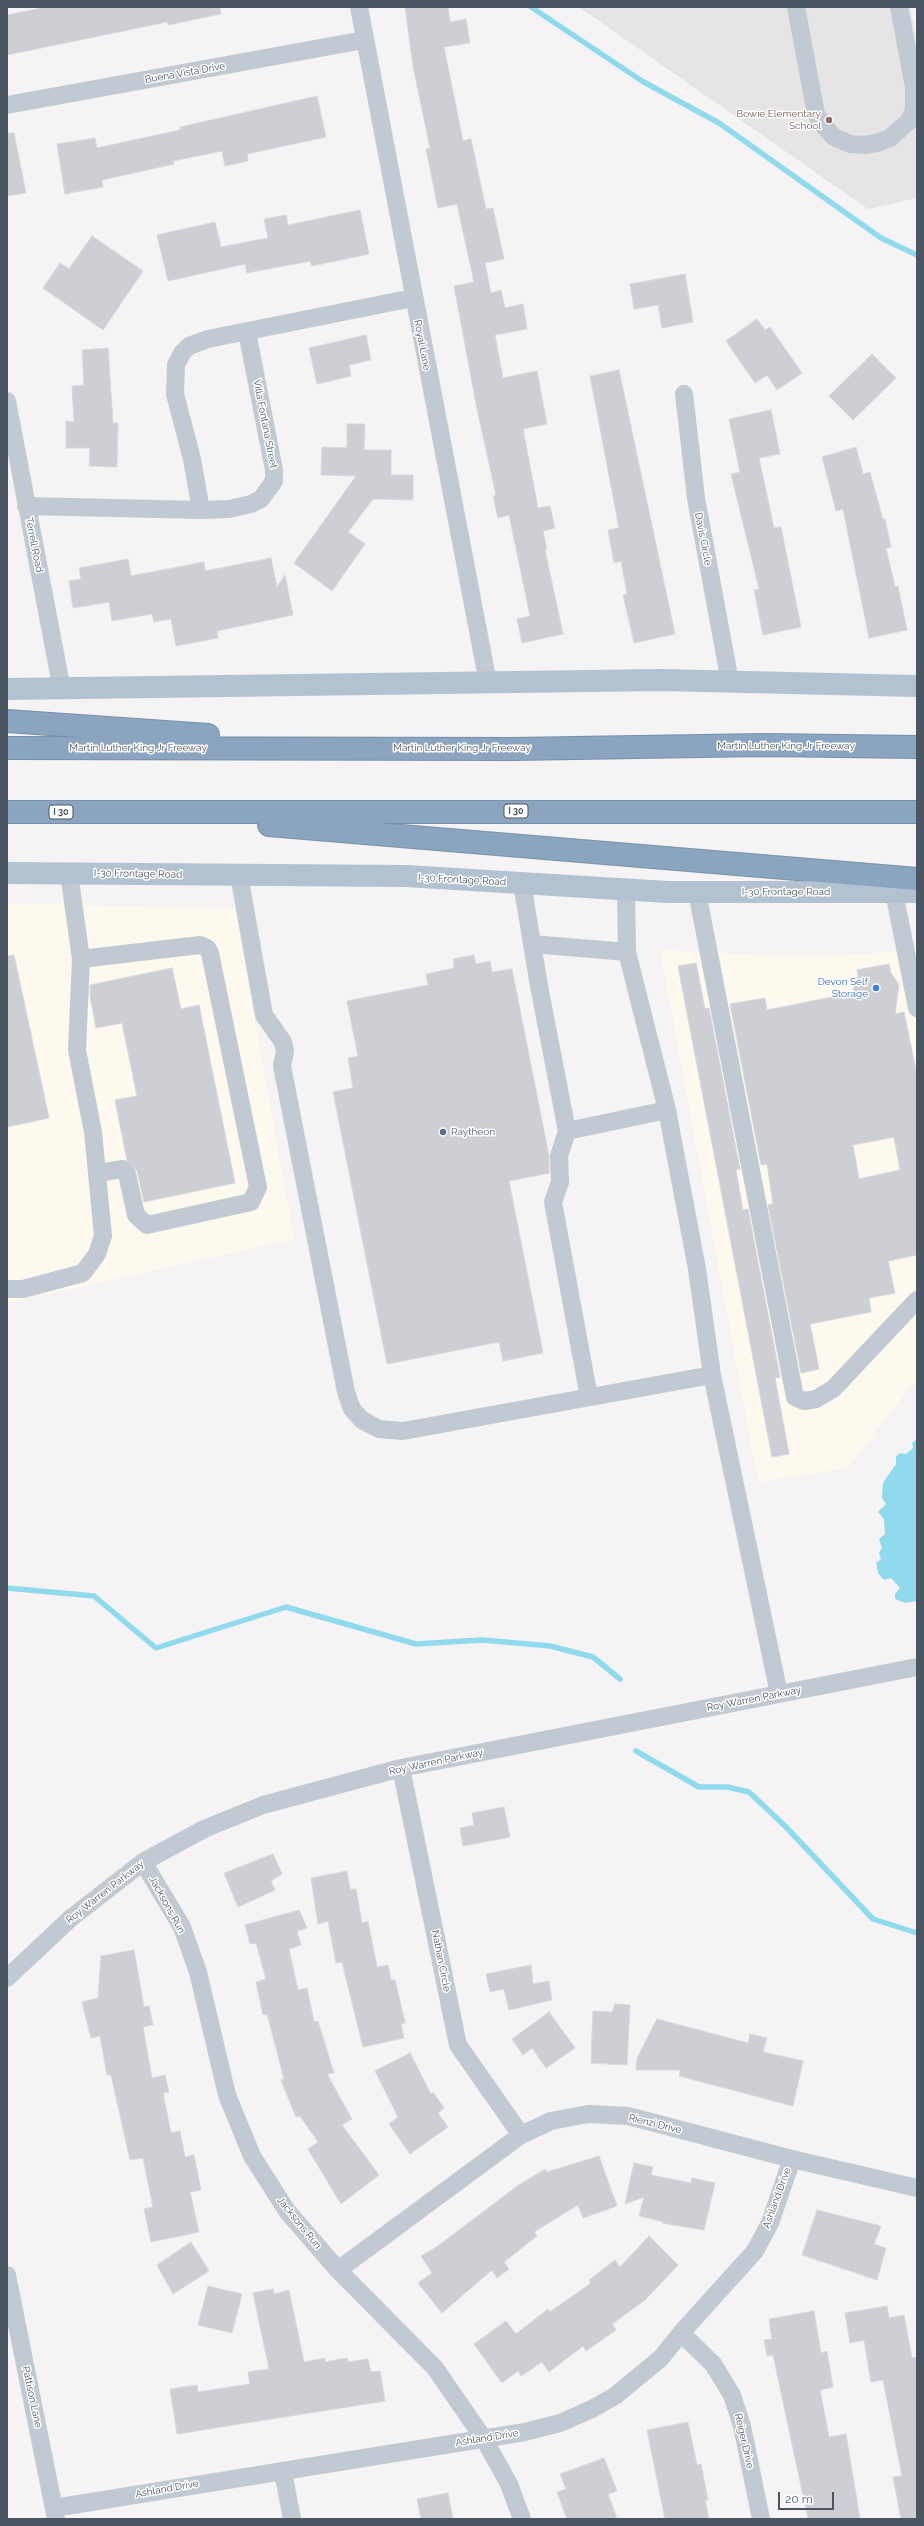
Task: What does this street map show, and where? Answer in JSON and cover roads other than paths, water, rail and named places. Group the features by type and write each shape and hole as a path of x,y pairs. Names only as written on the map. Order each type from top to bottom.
{"highway":[{"path":"7,721 401,748"},
{"name":"Martin Luther King Jr Freeway","path":"7,748 401,748 764,745 917,747"},
{"name":"I 30","path":"7,812 917,812"},
{"path":"116,812 917,879"}],"main road":[{"path":"7,689 62,690 661,680 917,686"},
{"name":"I-30 Frontage Road","path":"7,873 406,876 697,892 917,892"}],"street":[{"name":"Royal Lane","path":"359,7 413,298 488,683"},
{"path":"796,7 816,114 823,125 834,137 850,144 864,145 877,143 890,138 909,121 914,110 914,87 899,7"},
{"name":"Buena Vista Drive","path":"7,106 364,40"},
{"path":"201,510 192,459 175,394 176,365 182,353 189,346 208,340 413,298"},
{"name":"Villa Fontana Street","path":"26,506 201,510 229,509 251,504 261,499 274,481 274,470 247,332"},
{"name":"Davis Circle","path":"684,394 696,498 730,682"},
{"name":"Terrell Road","path":"7,401 62,690"},
{"path":"7,1289 22,1289 83,1273 97,1254 103,1236 93,1132 77,1050 81,959 69,873"},
{"path":"239,875 264,1015 283,1042 285,1050 282,1066 346,1392 352,1409 362,1420 379,1429 403,1431 712,1375"},
{"path":"522,883 567,1131 559,1156 560,1182 553,1202 589,1397"},
{"path":"626,889 627,952 667,1110 697,1269 712,1375 780,1694"},
{"path":"697,892 795,1397 804,1401 816,1399 833,1390 917,1300"},
{"path":"894,892 917,1008"},
{"path":"532,944 627,952"},
{"path":"81,959 200,945 207,948 210,953 258,1188 251,1202 147,1225 136,1215 127,1174 123,1169 98,1173"},
{"path":"567,1131 667,1110"},
{"name":"Roy Warren Parkway","path":"7,1978 71,1918 143,1862 204,1829 263,1806 402,1768 917,1667"},
{"name":"Nathan Circle","path":"402,1768 458,2046 521,2135"},
{"name":"Jacksons Run","path":"143,1862 182,1927 198,1972 227,2095 252,2156 287,2211 338,2270 434,2368 484,2439 509,2484 522,2519"},
{"name":"Rienzi Drive","path":"338,2270 521,2135 552,2121 588,2114 628,2116 792,2159 917,2188"},
{"name":"Ashland Drive","path":"55,2513 199,2483 283,2472 484,2439 560,2423 592,2409 615,2396 661,2358 680,2333 755,2251 770,2223 792,2159"},
{"name":"Pattison Lane","path":"7,2275 55,2513"},
{"name":"Reiger Drive","path":"680,2333 713,2364 732,2395 742,2426 761,2519"},
{"path":"283,2472 292,2519"}],"water":[{"path":"917,1439 917,1601 905,1603 895,1599 895,1594 900,1588 891,1578 884,1580 878,1573 876,1563 881,1559 879,1553 882,1548 879,1539 885,1534 884,1519 878,1512 886,1504 882,1498 883,1483 896,1464 896,1457 900,1453 906,1454 913,1448 912,1443"}],"waterway":[{"path":"531,7 642,81 719,123 881,238 917,255"},
{"path":"7,1588 94,1596 156,1648 286,1607 416,1644 482,1640 550,1646 593,1657 620,1679"},
{"path":"636,1751 699,1787 727,1787 749,1792 785,1826 873,1919 917,1933"}],"place":[{"name":"Bowie Elementary School","path":"829,120"},
{"name":"Devon Self Storage","path":"876,988"},
{"name":"Raytheon","path":"443,1132"}]}
